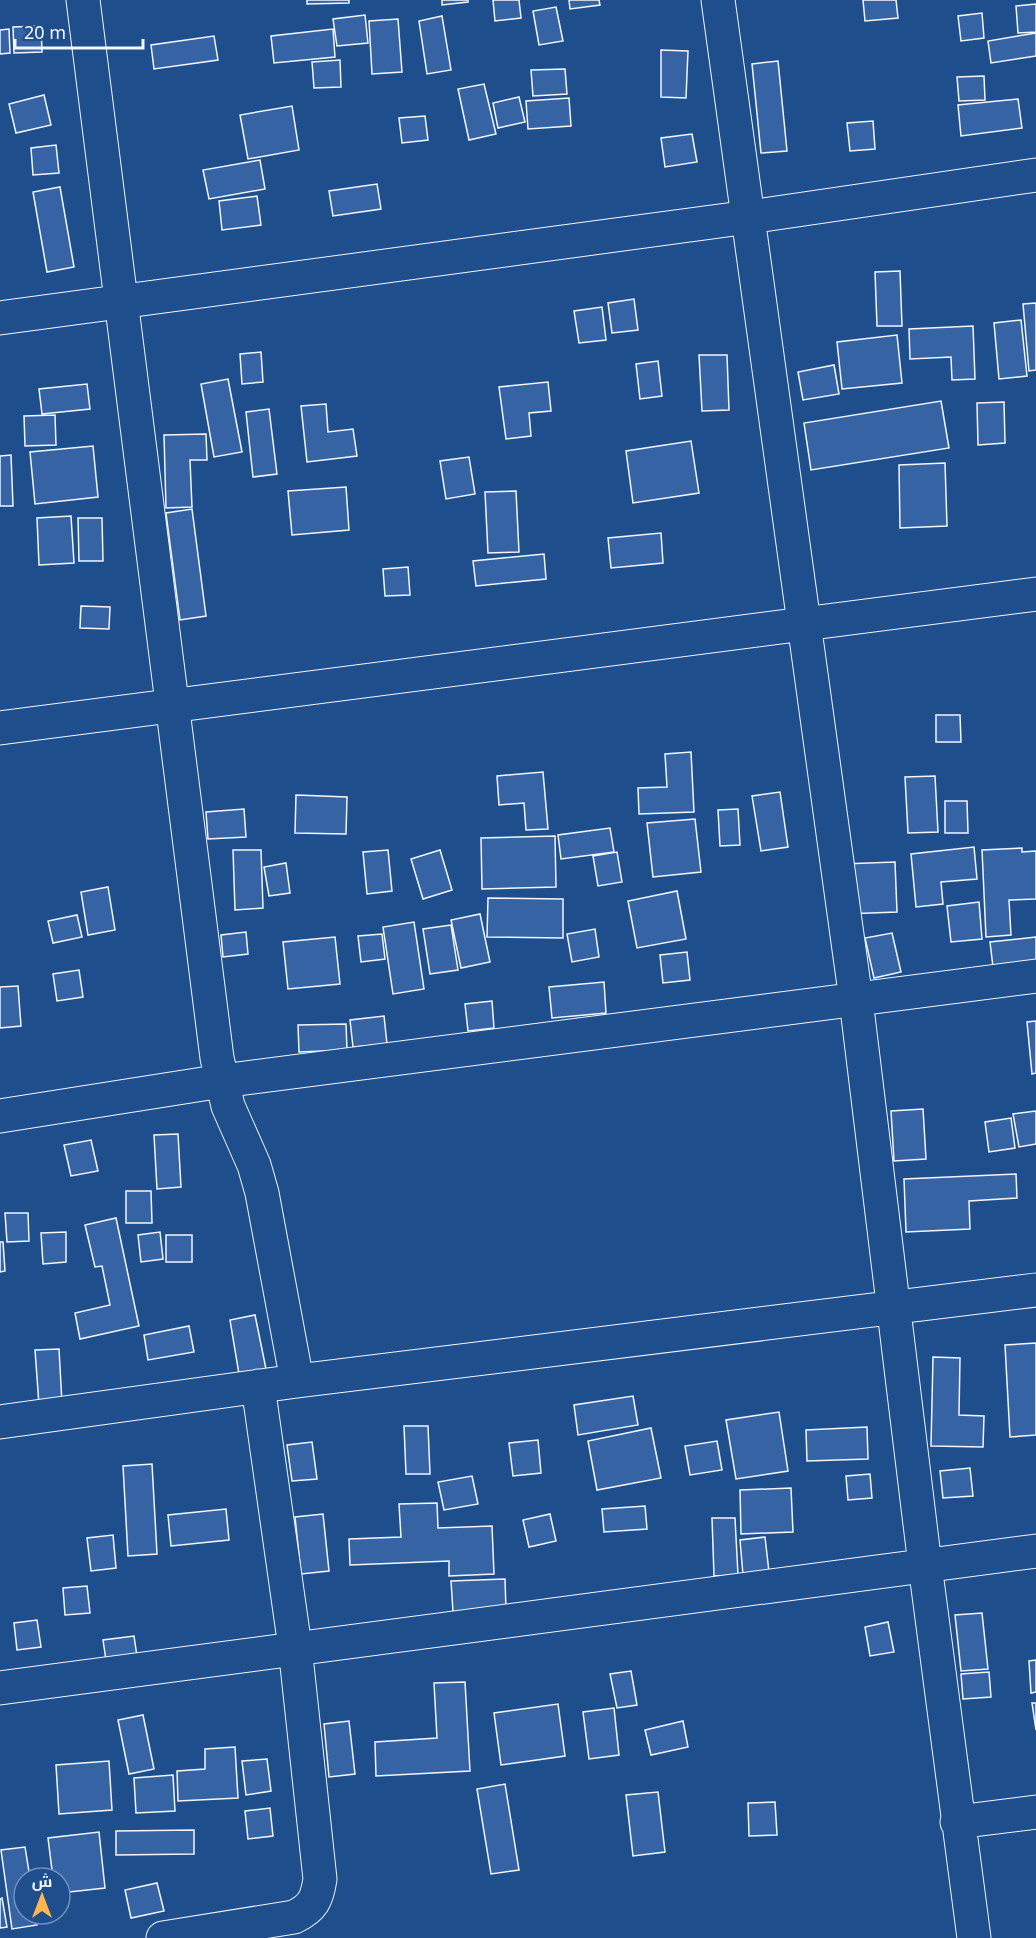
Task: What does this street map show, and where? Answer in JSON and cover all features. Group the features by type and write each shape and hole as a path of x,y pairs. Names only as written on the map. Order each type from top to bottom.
{"street":[{"path":"82,0 123,301 171,708 222,1082 228,1106 254,1165 262,1193 297,1381"},
{"path":"718,0 856,1000 957,1822 974,1938"},
{"path":"0,318 1036,176"},
{"path":"0,728 171,708 1036,594"},
{"path":"0,1116 222,1082 1036,976"},
{"path":"0,1422 297,1381 1036,1290"},
{"path":"163,1938 294,1917 310,1910 318,1895 320,1879 295,1647 258,1386"},
{"path":"0,1688 295,1647 1036,1551"},
{"path":"957,1822 1036,1812"}],"building":[{"path":"307,0 349,0 349,3 307,4"},
{"path":"442,0 468,0 468,2 442,5"},
{"path":"493,0 519,0 521,18 495,21"},
{"path":"569,0 599,0 600,5 570,9"},
{"path":"863,0 896,0 898,18 865,21"},
{"path":"1036,4 1036,32 1018,33 1016,6"},
{"path":"556,7 563,41 539,45 533,11"},
{"path":"982,13 984,38 961,41 958,16"},
{"path":"365,15 368,43 337,46 333,19"},
{"path":"442,16 451,70 427,74 419,21"},
{"path":"398,19 402,72 372,74 369,21"},
{"path":"41,26 42,52 14,53 13,27"},
{"path":"9,29 10,53 0,54 0,30"},
{"path":"333,29 335,57 274,63 271,36"},
{"path":"1036,33 1036,56 991,63 988,41"},
{"path":"214,36 218,60 154,69 151,45"},
{"path":"661,50 688,51 686,98 661,97"},
{"path":"340,60 341,87 314,88 312,62"},
{"path":"778,61 787,151 761,153 752,64"},
{"path":"565,69 567,94 533,96 531,70"},
{"path":"984,76 985,100 959,101 957,77"},
{"path":"484,84 496,134 469,140 458,89"},
{"path":"44,95 51,125 16,133 9,104"},
{"path":"519,97 525,122 498,128 493,103"},
{"path":"569,98 571,126 528,129 526,101"},
{"path":"1018,99 1022,128 961,136 958,105"},
{"path":"292,106 299,150 248,159 240,115"},
{"path":"425,116 428,140 402,143 399,118"},
{"path":"873,121 875,149 850,151 847,123"},
{"path":"692,134 697,162 665,167 661,138"},
{"path":"56,145 59,173 33,175 31,148"},
{"path":"260,160 265,189 209,199 203,170"},
{"path":"377,184 381,209 333,216 329,191"},
{"path":"60,187 74,267 47,272 33,192"},
{"path":"257,196 261,225 222,230 219,201"},
{"path":"900,271 902,326 877,326 875,272"},
{"path":"634,299 638,330 612,333 608,303"},
{"path":"1036,303 1036,370 1029,371 1023,304"},
{"path":"602,307 606,340 579,343 574,311"},
{"path":"1021,320 1027,376 999,379 994,323"},
{"path":"973,326 975,379 952,380 951,357 910,359 909,329"},
{"path":"897,335 902,383 842,389 837,342"},
{"path":"261,352 263,382 242,384 240,354"},
{"path":"699,355 727,355 729,410 702,411"},
{"path":"658,361 662,396 640,399 636,364"},
{"path":"834,365 839,394 803,400 798,372"},
{"path":"228,379 242,452 214,457 201,384"},
{"path":"548,382 551,411 529,413 531,436 506,439 499,387"},
{"path":"87,384 90,409 42,414 39,389"},
{"path":"941,401 949,448 811,470 804,423"},
{"path":"1004,402 1005,443 978,445 977,403"},
{"path":"326,404 328,432 353,429 357,456 307,462 301,406"},
{"path":"269,409 277,474 253,477 246,412"},
{"path":"55,415 56,445 25,446 24,416"},
{"path":"206,434 207,460 190,460 192,507 166,508 164,435"},
{"path":"691,441 699,493 633,503 626,451"},
{"path":"93,446 98,497 35,504 30,452"},
{"path":"11,455 13,506 0,506 0,456"},
{"path":"469,457 475,494 446,499 440,461"},
{"path":"945,463 947,526 900,528 899,465"},
{"path":"346,487 349,530 292,535 288,491"},
{"path":"516,491 519,552 488,553 485,492"},
{"path":"192,509 206,616 180,620 166,513"},
{"path":"71,516 74,563 39,565 37,518"},
{"path":"78,518 102,518 103,561 79,561"},
{"path":"661,533 663,563 611,568 608,538"},
{"path":"544,554 546,579 476,586 473,561"},
{"path":"408,567 410,595 385,596 383,569"},
{"path":"81,606 110,607 109,629 80,628"},
{"path":"936,715 960,715 961,742 936,742"},
{"path":"691,752 694,812 639,814 638,788 667,787 665,754"},
{"path":"543,772 548,829 526,830 524,803 499,805 497,776"},
{"path":"935,776 938,832 908,833 905,777"},
{"path":"780,792 788,847 761,851 752,796"},
{"path":"296,795 347,797 346,834 295,833"},
{"path":"945,801 967,801 968,833 945,833"},
{"path":"244,809 246,837 208,839 206,812"},
{"path":"738,809 740,845 720,846 718,810"},
{"path":"695,819 701,872 653,877 647,823"},
{"path":"610,828 614,852 561,859 558,835"},
{"path":"555,836 556,887 482,889 481,838"},
{"path":"974,847 977,879 941,882 943,904 916,907 911,854"},
{"path":"1022,848 1022,852 1036,851 1036,899 1009,900 1011,935 986,937 982,850"},
{"path":"233,850 261,850 263,908 235,910"},
{"path":"388,850 392,891 367,894 363,852"},
{"path":"440,850 452,890 423,899 411,859"},
{"path":"617,852 622,882 598,886 593,856"},
{"path":"895,862 897,912 844,914 842,864"},
{"path":"286,863 290,893 269,896 264,867"},
{"path":"108,887 115,930 88,935 81,892"},
{"path":"677,891 686,939 637,948 628,901"},
{"path":"488,898 563,899 563,938 487,937"},
{"path":"979,902 982,939 951,942 947,906"},
{"path":"480,914 490,962 461,968 451,920"},
{"path":"77,915 82,937 53,943 48,921"},
{"path":"414,922 424,989 393,994 383,927"},
{"path":"451,925 458,970 430,974 423,929"},
{"path":"595,929 599,957 572,962 567,934"},
{"path":"246,932 248,954 223,957 221,935"},
{"path":"892,933 901,972 874,978 865,938"},
{"path":"382,934 385,959 361,962 358,936"},
{"path":"335,937 340,984 288,989 283,942"},
{"path":"1036,937 1036,963 993,967 990,942"},
{"path":"687,952 690,980 663,983 660,955"},
{"path":"79,970 83,997 57,1001 53,974"},
{"path":"604,982 606,1013 552,1018 549,987"},
{"path":"18,986 21,1026 0,1028 0,987"},
{"path":"492,1001 494,1028 468,1031 465,1004"},
{"path":"384,1016 387,1044 353,1047 350,1020"},
{"path":"1036,1021 1036,1073 1032,1074 1027,1022"},
{"path":"346,1024 347,1050 299,1052 298,1025"},
{"path":"923,1109 926,1159 894,1161 891,1111"},
{"path":"1036,1111 1036,1144 1019,1147 1013,1114"},
{"path":"1011,1118 1015,1148 989,1152 985,1122"},
{"path":"178,1134 181,1187 157,1189 154,1135"},
{"path":"91,1140 98,1171 71,1176 64,1145"},
{"path":"1016,1174 1017,1198 969,1201 970,1229 906,1232 904,1179"},
{"path":"126,1191 151,1191 152,1223 126,1223"},
{"path":"5,1213 28,1213 29,1241 7,1242"},
{"path":"116,1218 139,1326 80,1339 75,1313 110,1305 102,1266 95,1267 85,1225"},
{"path":"66,1232 66,1262 43,1264 41,1233"},
{"path":"160,1232 163,1259 141,1262 138,1235"},
{"path":"166,1235 192,1235 192,1262 166,1262"},
{"path":"0,1242 3,1242 5,1271 0,1272"},
{"path":"255,1315 266,1369 239,1374 230,1320"},
{"path":"189,1326 194,1352 148,1360 144,1335"},
{"path":"1036,1343 1036,1435 1010,1437 1005,1345"},
{"path":"59,1349 62,1403 39,1405 35,1350"},
{"path":"933,1357 960,1358 959,1415 984,1416 983,1447 931,1446"},
{"path":"633,1396 638,1425 578,1435 574,1405"},
{"path":"779,1412 788,1471 736,1479 726,1420"},
{"path":"404,1426 428,1426 430,1474 406,1474"},
{"path":"867,1427 868,1459 807,1461 806,1430"},
{"path":"651,1428 661,1478 597,1490 588,1441"},
{"path":"538,1440 541,1473 513,1476 509,1443"},
{"path":"717,1441 722,1470 690,1475 685,1446"},
{"path":"312,1442 317,1479 292,1481 287,1445"},
{"path":"152,1464 157,1554 128,1556 123,1466"},
{"path":"970,1468 973,1496 943,1498 940,1471"},
{"path":"870,1474 872,1498 848,1500 846,1476"},
{"path":"472,1476 478,1504 444,1510 438,1482"},
{"path":"791,1488 793,1532 741,1534 740,1490"},
{"path":"437,1503 438,1528 492,1526 494,1574 449,1576 449,1561 350,1565 349,1539 401,1537 399,1504"},
{"path":"645,1506 647,1529 604,1532 602,1509"},
{"path":"226,1509 229,1540 171,1546 168,1515"},
{"path":"323,1514 329,1571 301,1574 295,1517"},
{"path":"550,1514 556,1541 529,1547 523,1520"},
{"path":"712,1518 735,1518 738,1575 714,1576"},
{"path":"113,1535 116,1568 91,1571 87,1538"},
{"path":"765,1537 769,1572 743,1575 740,1540"},
{"path":"505,1579 506,1610 453,1612 451,1581"},
{"path":"87,1586 90,1613 65,1615 63,1588"},
{"path":"982,1613 988,1669 961,1671 955,1615"},
{"path":"37,1620 41,1647 17,1650 14,1623"},
{"path":"888,1622 894,1652 870,1656 865,1627"},
{"path":"134,1636 138,1663 107,1667 103,1640"},
{"path":"1036,1660 1036,1692 1031,1693 1029,1661"},
{"path":"631,1671 637,1705 617,1708 610,1674"},
{"path":"989,1672 991,1697 963,1699 961,1674"},
{"path":"465,1682 470,1771 376,1776 375,1742 437,1738 434,1683"},
{"path":"1032,1703 1036,1703 1036,1730"},
{"path":"558,1704 565,1756 501,1765 494,1713"},
{"path":"614,1708 619,1755 589,1759 583,1712"},
{"path":"143,1715 154,1769 129,1774 118,1720"},
{"path":"349,1721 355,1774 329,1777 324,1724"},
{"path":"683,1721 688,1747 651,1755 645,1730"},
{"path":"235,1747 238,1798 178,1801 177,1771 205,1769 205,1749"},
{"path":"267,1759 271,1791 246,1795 242,1761"},
{"path":"109,1761 112,1810 59,1814 56,1765"},
{"path":"173,1775 175,1811 136,1813 134,1778"},
{"path":"505,1784 519,1870 491,1874 477,1789"},
{"path":"658,1792 665,1852 633,1856 626,1795"},
{"path":"775,1802 777,1835 749,1836 748,1803"},
{"path":"270,1808 273,1836 248,1839 245,1811"},
{"path":"194,1830 194,1854 116,1855 116,1831"},
{"path":"99,1832 105,1888 72,1892 72,1866 52,1866 48,1838"},
{"path":"25,1847 28,1866 12,1866 12,1926 31,1926 12,1929 1,1850"},
{"path":"157,1883 164,1911 131,1918 125,1890"},
{"path":"2,1898 7,1927 0,1928 0,1899"}]}
